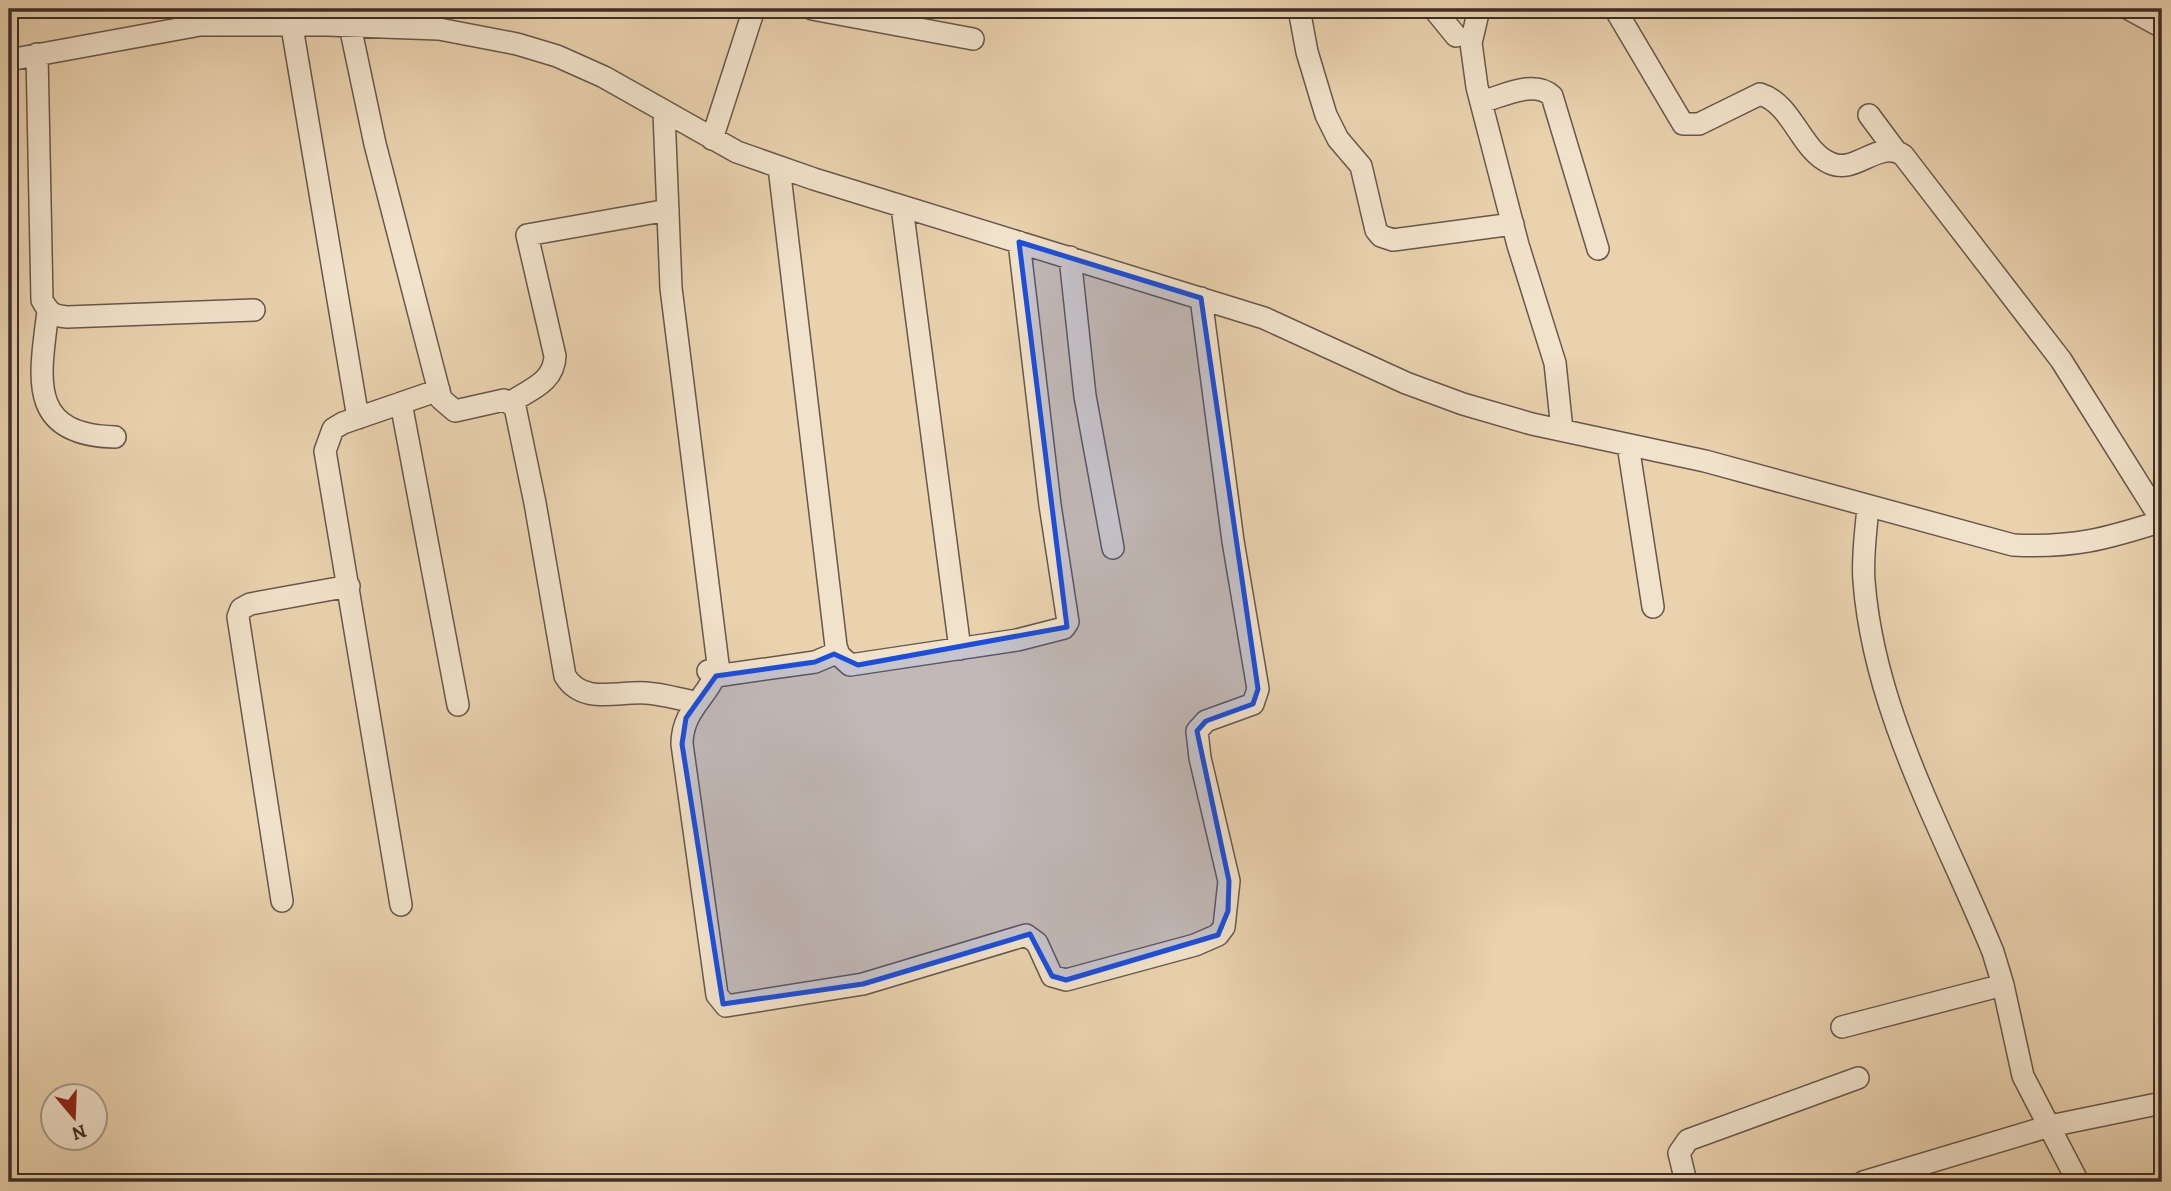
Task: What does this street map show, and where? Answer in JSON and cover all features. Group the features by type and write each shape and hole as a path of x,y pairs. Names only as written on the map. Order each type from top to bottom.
{"street":[{"path":"712,139 754,9"},
{"path":"812,9 973,39"},
{"path":"1299,9 1307,52 1326,115 1338,139 1361,166 1376,230 1381,236 1393,240 1513,223"},
{"path":"1434,9 1457,36"},
{"path":"1479,9 1471,43 1481,102 1513,223 1555,363 1562,430"},
{"path":"1615,9 1683,124 1699,124 1760,94 1779,105 1817,154 1837,166 1850,164 1886,150 1895,150"},
{"path":"2130,9 2162,27"},
{"path":"9,60 200,25 292,27 327,17 350,26 439,29 517,44 556,56 604,77 712,139 779,167 1264,318 1406,383 1463,404 1562,430 1705,461 2013,545 2056,547 2093,542 2162,521 2062,360 1967,236 1869,115"},
{"path":"350,26 375,144 439,390 448,408 455,411 504,400 511,402 551,376 555,356 527,234 668,210"},
{"path":"292,27 358,418"},
{"path":"37,54 43,300 48,311 54,316 67,317 254,310"},
{"path":"1481,102 1536,87 1552,96 1598,249"},
{"path":"664,113 671,288 718,664 686,718 682,744 717,995 723,1004 731,1006 863,984 1026,935 1037,943 1052,976 1066,979 1195,945 1218,935 1228,911 1229,881 1200,758 1197,731 1206,721 1253,704 1258,689 1233,541 1201,298"},
{"path":"779,167 802,372 839,655"},
{"path":"902,207 960,649"},
{"path":"712,673 815,662 834,654 850,665 858,665 1017,640 1064,628 1068,622 1050,505 1019,243"},
{"path":"1070,257 1085,396 1113,548"},
{"path":"48,311 39,379 46,402 56,418 72,429 90,436 115,437"},
{"path":"401,905 325,451 333,429 439,390"},
{"path":"511,402 518,419 535,503 565,676 571,685 586,694 647,693 695,702"},
{"path":"401,404 458,705"},
{"path":"1628,445 1653,607"},
{"path":"1867,507 1863,580 1877,662 1904,744 1975,909 2003,985 2023,1076 2078,1182"},
{"path":"282,901 238,617 241,609 250,604 349,586"},
{"path":"1842,1027 2003,985"},
{"path":"1686,1182 1679,1153 1688,1140 1858,1078"},
{"path":"1866,1182 2050,1126 2162,1103"}],"highlighted area":[{"path":"1019,242 1201,298 1258,689 1253,704 1206,721 1197,731 1229,881 1228,911 1218,935 1066,980 1052,976 1030,934 863,984 723,1004 682,744 686,718 716,676 815,662 834,654 858,665 1067,627"}]}
